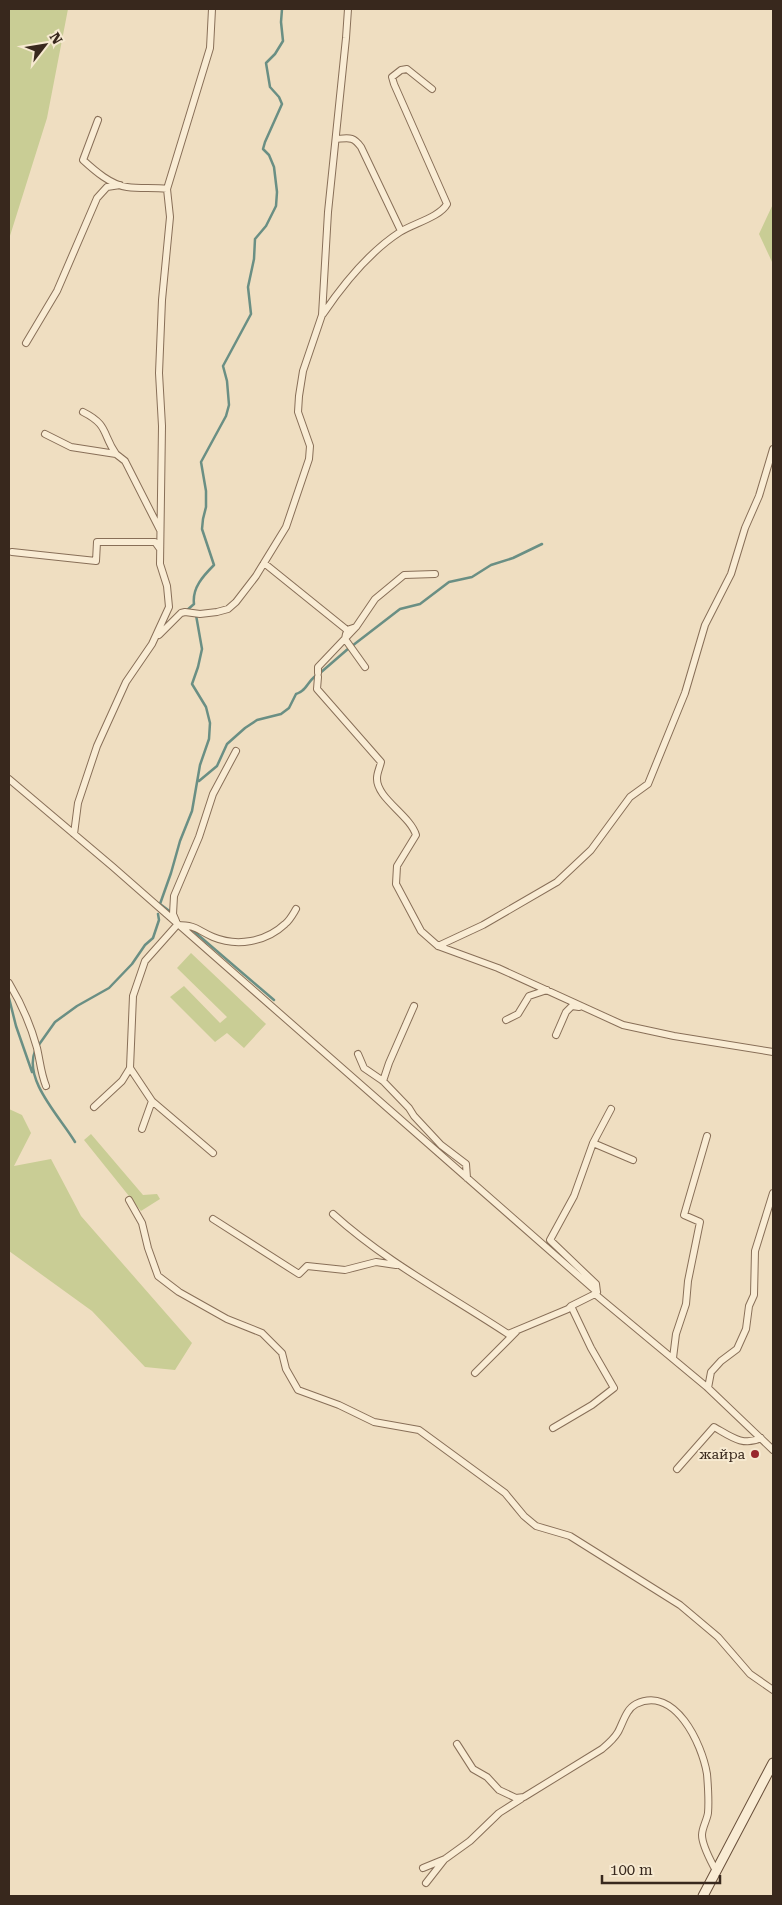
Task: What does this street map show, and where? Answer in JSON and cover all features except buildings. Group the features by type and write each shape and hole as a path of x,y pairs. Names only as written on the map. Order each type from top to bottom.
{"main road":[{"path":"703,1896 771,1775 773,1763"}],"street":[{"path":"152,644 169,608 167,586 160,564 162,426 159,373 162,300 170,217 168,190 210,48 212,9"},
{"path":"74,834 78,803 97,746 126,682 166,626 181,613 200,614 228,608 236,602 286,527 309,459 310,446 298,412 299,396 303,371 322,315 328,212 348,9"},
{"path":"322,315 352,275 383,245 401,231 434,216 445,208 447,204 392,77 401,70 407,69 432,89"},
{"path":"98,120 83,160 99,174 120,185 168,190"},
{"path":"336,139 350,138 356,140 361,147 401,231"},
{"path":"26,343 57,291 97,198 107,187 120,185"},
{"path":"83,412 97,419 105,431 108,444 125,461 161,531"},
{"path":"45,434 70,447 116,454"},
{"path":"438,946 483,925 557,882 591,850 630,797 648,784 685,693 705,625 731,574 744,528 759,496 773,449"},
{"path":"12,552 96,561 97,542 155,542 160,548"},
{"path":"264,562 347,630"},
{"path":"435,574 404,575 375,599 346,639 318,667 318,689 381,762 377,778 380,790 413,826 416,835 397,866 396,884 421,931 438,946 498,968 623,1026 773,1052"},
{"path":"347,630 356,627"},
{"path":"347,630 346,639 365,667"},
{"path":"177,925 173,914 174,896 199,837 213,794 236,751"},
{"path":"9,779 596,1293 708,1388 772,1447"},
{"path":"94,1107 122,1081 130,1068 133,996 145,960 177,925 191,925 213,937 228,941 251,942 272,934 286,924 296,909"},
{"path":"9,983 32,1034 46,1086"},
{"path":"506,1020 518,1014 530,996 547,990"},
{"path":"383,1081 414,1006"},
{"path":"556,1035 566,1012 572,1006 585,1008"},
{"path":"358,1054 364,1068 383,1081 441,1145 466,1164 466,1178"},
{"path":"130,1068 152,1101 213,1153"},
{"path":"142,1129 152,1101"},
{"path":"596,1293 596,1284 550,1240 574,1196 593,1143 611,1109"},
{"path":"673,1358 676,1334 686,1304 688,1281 700,1222 684,1215 707,1136"},
{"path":"593,1143 633,1160"},
{"path":"708,1388 711,1372 737,1348 746,1330 749,1306 754,1295 755,1251 773,1193"},
{"path":"129,1200 142,1223 158,1276 179,1292 227,1319 262,1333 282,1352 286,1369 298,1390 339,1405 374,1422 419,1430 505,1493 524,1516 536,1526 570,1536 680,1605 718,1638 750,1674 773,1690"},
{"path":"332,1214 357,1236 402,1267 508,1334 517,1332 568,1309 596,1293"},
{"path":"213,1219 299,1274 308,1266 345,1270 376,1262 387,1262 402,1267"},
{"path":"553,1428 612,1392 614,1388 591,1348 571,1306"},
{"path":"475,1373 517,1332"},
{"path":"677,1469 714,1427 737,1440 751,1443 761,1438"},
{"path":"423,1868 445,1859 470,1841 499,1813 602,1749 615,1736 635,1704 651,1700 666,1703 680,1714 698,1744 707,1774 708,1813 702,1836 716,1870"},
{"path":"458,1744 474,1770 486,1777 499,1790 516,1798 524,1797"},
{"path":"426,1883 445,1859"}],"green space":[{"path":"9,9 68,9 47,118 9,239"},
{"path":"773,204 773,264 759,234"},
{"path":"191,953 266,1024 244,1048 227,1033 215,1042 170,997 184,986 220,1023 227,1017 177,968"},
{"path":"9,1109 22,1115 31,1133 14,1166 51,1159 81,1216 192,1343 175,1370 145,1367 92,1311 9,1251"},
{"path":"91,1134 143,1195 157,1194 160,1199 141,1211 84,1140"}],"waterway":[{"path":"186,611 194,604 195,593 199,583 214,565 202,529 206,507 206,491 201,462 226,416 229,405 227,381 223,366 251,314 248,287 254,259 255,239 266,226 276,206 277,192 274,167 269,155 263,149 282,104 279,97 270,87 266,63 275,54 283,41 282,9"},
{"path":"352,646 400,609 420,604 449,582 472,577 491,565 513,558 542,544"},
{"path":"172,913 160,904 180,841 192,811 200,765 209,739 210,723 206,707 192,684 202,649 196,615"},
{"path":"199,781 217,766 227,744 245,728 257,720 281,714 289,708 296,694 303,690 312,678 349,648"},
{"path":"38,1046 55,1022 77,1006 109,988 132,964 145,945 153,938 159,920 158,914"},
{"path":"190,928 274,1000"},
{"path":"9,998 16,1026 32,1072"},
{"path":"35,1051 33,1062 34,1074 39,1086 75,1142"}],"place":[{"name":"жайра","path":"755,1454"}]}
